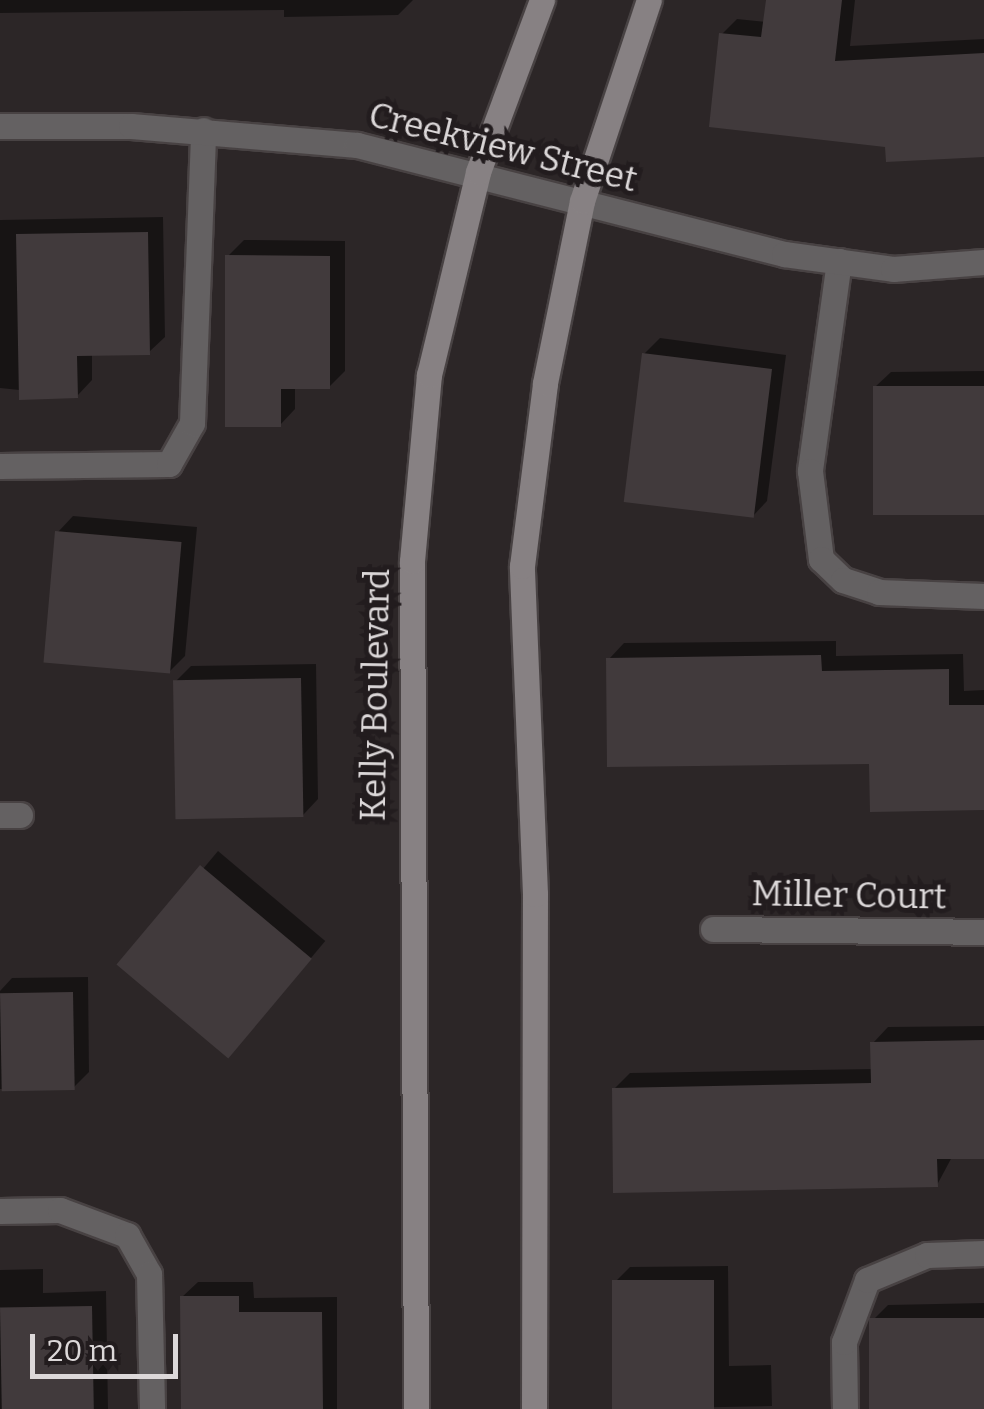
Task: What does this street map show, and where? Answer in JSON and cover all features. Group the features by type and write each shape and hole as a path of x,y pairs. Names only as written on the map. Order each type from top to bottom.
{"main road":[{"name":"Kelly Boulevard","path":"416,1409 412,561 429,375 478,172 542,0"},
{"path":"534,1409 535,894 522,566 545,383 582,201 649,0"}],"street":[{"name":"Creekview Street","path":"0,126 203,130 357,145 839,262 893,270 984,262"},
{"path":"0,466 170,464 192,423 203,130"},
{"path":"839,262 810,471 821,560 844,580 879,592 984,596"},
{"name":"Miller Court","path":"713,929 984,932"},
{"path":"0,1211 60,1210 127,1234 149,1274 152,1409"},
{"path":"845,1409 844,1342 867,1280 926,1255 984,1253"}],"building":[{"path":"766,0 842,0 835,61 984,53 984,157 886,162 885,147 709,127 719,33 761,37"},
{"path":"148,232 150,355 77,356 78,398 19,400 16,234"},
{"path":"225,255 330,256 330,389 281,389 281,427 225,427"},
{"path":"642,353 772,369 754,518 624,502"},
{"path":"873,386 984,386 984,515 873,515"},
{"path":"55,531 182,542 170,674 43,662"},
{"path":"821,655 822,671 949,669 949,705 984,705 984,810 870,812 869,764 607,767 606,658"},
{"path":"301,678 303,817 175,819 173,680"},
{"path":"200,865 312,959 228,1058 116,965"},
{"path":"73,992 75,1090 2,1091 0,993"},
{"path":"984,1040 984,1159 937,1159 938,1187 613,1193 612,1088 871,1083 870,1042"},
{"path":"612,1280 714,1280 714,1409 612,1409"},
{"path":"180,1296 239,1296 239,1312 322,1312 323,1409 181,1409"},
{"path":"92,1306 94,1409 2,1409 0,1308"},
{"path":"869,1318 984,1318 984,1409 869,1409"}]}
